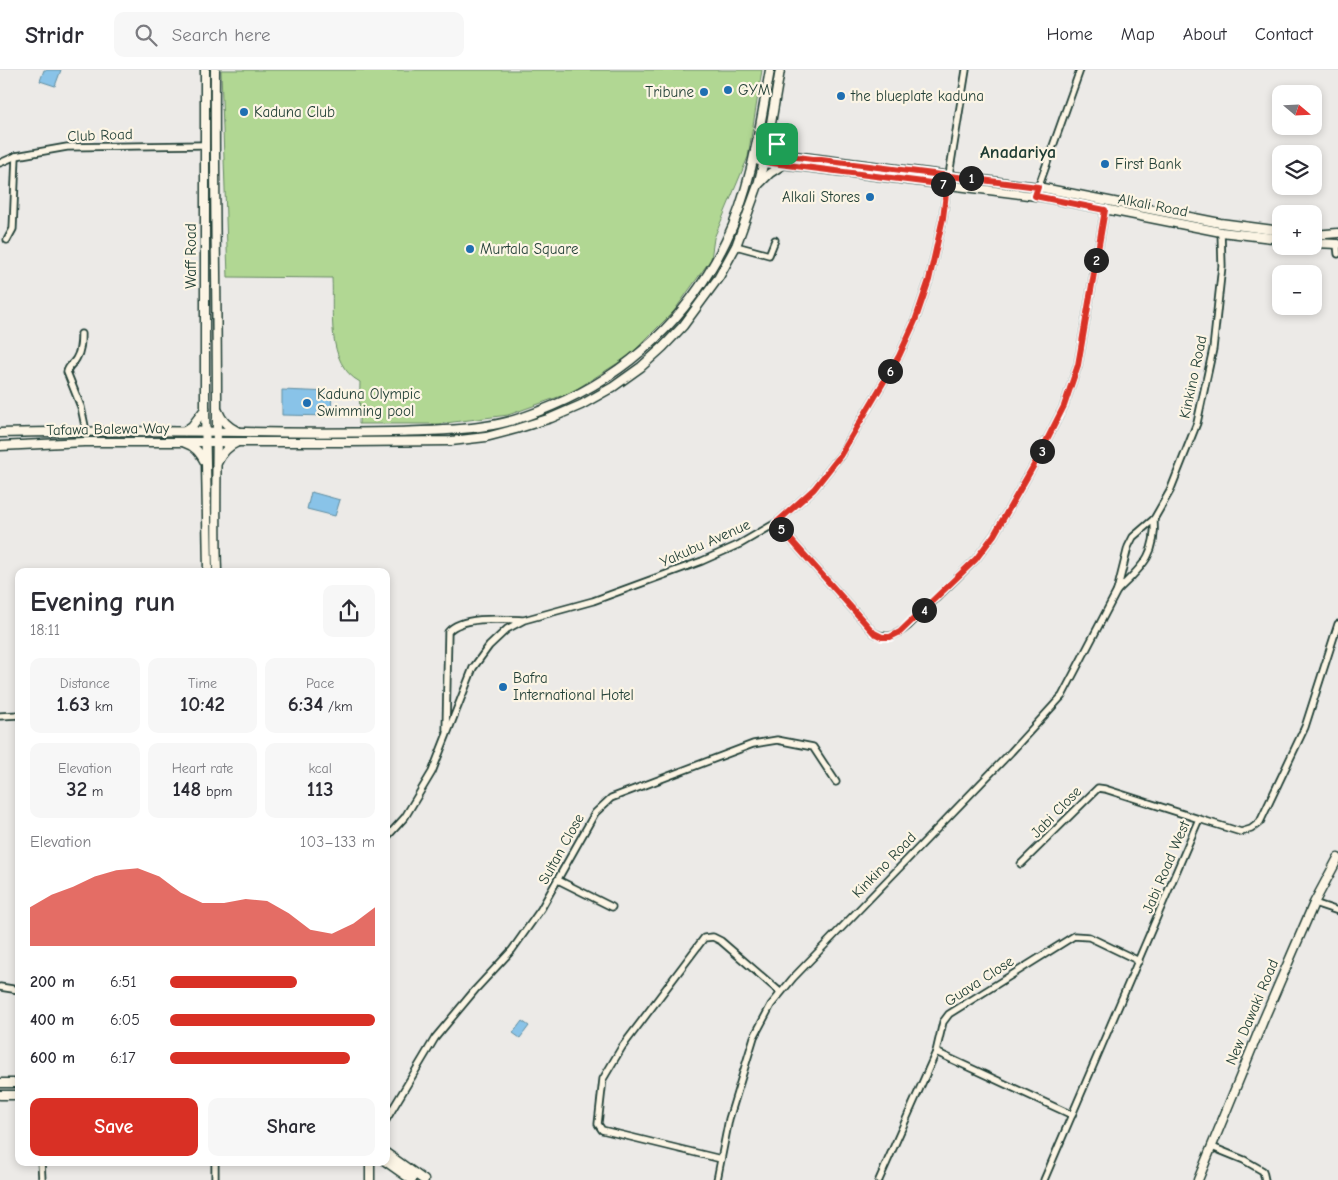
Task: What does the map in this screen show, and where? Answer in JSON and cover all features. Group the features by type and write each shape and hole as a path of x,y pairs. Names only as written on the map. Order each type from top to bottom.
{"main road":[{"name":"Waff Road","path":"204,70 205,409 208,568"},
{"name":"Waff Road","path":"215,70 217,568"},
{"name":"Tafawa Balewa Way","path":"0,433 206,431 351,433 452,430 516,420 574,397 606,379 633,360 674,321 710,271 736,218 755,151 770,70"},
{"name":"Tafawa Balewa Way","path":"0,446 84,442 451,441 486,437 551,418 581,405 613,387 641,367 664,346 701,304 719,277 736,246 758,185 766,152 780,70"},
{"path":"770,129 777,144 789,156"},
{"name":"Alkali Road","path":"755,151 1038,187 1220,223 1272,230"},
{"name":"Alkali Road","path":"752,160 1035,196 1221,232 1272,238"},
{"path":"758,185 770,173 784,164"},
{"path":"1322,234 1338,233"},
{"path":"1322,243 1337,244"},
{"path":"185,432 205,409"},
{"path":"217,410 222,421 238,432"},
{"path":"184,442 192,445 206,465"},
{"path":"216,465 222,454 231,445 239,442"},
{"name":"New Dawaki Road","path":"1198,1180 1314,903 1338,858"},
{"path":"0,1083 15,1083"},
{"path":"0,1095 15,1096"},
{"path":"390,1156 424,1180"},
{"path":"390,1165 412,1180"},
{"path":"370,1166 370,1180"}],"street":[{"path":"949,175 966,70"},
{"path":"1035,196 1080,70"},
{"name":"Club Road","path":"0,163 16,156 67,147 203,144"},
{"path":"7,240 13,229 16,156"},
{"name":"Yakubu Avenue","path":"390,834 406,817 432,772 473,668 489,646 507,629 524,620 593,601 702,561 740,544 776,523 814,489 840,456 899,356 915,321 929,280 943,218 947,185"},
{"path":"776,523 874,633 882,637 890,637 908,626 976,559 994,535 1034,465 1064,406 1078,365 1105,210"},
{"name":"Kinkino Road","path":"716,1180 729,1119 754,1037 770,1005 780,992 1011,752 1062,696 1117,591 1128,547 1133,537 1154,519 1170,491 1197,423 1214,349 1222,266 1221,232"},
{"path":"736,246 769,254 775,240"},
{"path":"1337,244 1338,254"},
{"path":"82,334 81,347 76,359 66,372 81,407 86,431"},
{"name":"Kinkino Road","path":"1117,591 1142,566 1151,552 1155,532 1154,519"},
{"path":"446,735 448,632 452,627 465,622 500,619 524,620"},
{"name":"Jabi Road West","path":"1044,1180 1198,820 1241,832 1251,829 1260,822 1305,728 1338,624"},
{"path":"0,716 15,715"},
{"name":"Sultan Close","path":"390,1113 435,1038 475,990 512,950 558,880 595,813 611,798 753,744 777,740 812,747 836,782"},
{"name":"Jabi Close","path":"1021,864 1098,788 1105,788 1198,820"},
{"path":"558,880 612,907"},
{"path":"1314,903 1338,911"},
{"name":"Guava Close","path":"879,1180 936,1052 943,1022 948,1014 1074,936 1089,937 1139,961"},
{"path":"721,1159 602,1130 598,1124 603,1078 622,1048 704,938 712,937 721,941 780,992"},
{"path":"0,987 15,989"},
{"path":"936,1052 1072,1116"},
{"path":"1212,1147 1244,1160 1263,1171 1265,1180"},
{"path":"41,1166 42,1180"},
{"path":"215,1166 215,1180"}],"green space":[{"name":"Murtala Square","path":"221,70 762,70 748,157 714,238 711,259 674,311 629,356 572,392 508,415 438,424 359,424 360,382 341,363 336,350 332,278 228,277"}],"water":[{"path":"44,70 61,70 55,86 40,81"},
{"name":"Kaduna Olympic Swimming pool","path":"282,390 332,392 331,416 282,415"},
{"path":"311,492 340,500 335,516 307,509"},
{"path":"522,1021 529,1026 520,1038 513,1033"}],"place":[{"name":"GYM","path":"728,90"},
{"name":"Tribune","path":"704,92"},
{"name":"the blueplate kaduna","path":"841,96"},
{"name":"Kaduna Club","path":"244,112"},
{"name":"First Bank","path":"1105,164"},
{"name":"Alkali Stores","path":"870,197"},
{"name":"Murtala Square","path":"470,249"},
{"name":"Kaduna Olympic Swimming pool","path":"307,403"},
{"name":"Bafra International Hotel","path":"503,687"}],"district":[{"name":"Anadariya","path":"1018,152"}],"route":[{"path":"770,129 777,144 789,156 1038,187 1035,196 1105,210 1078,365 1064,406 1034,465 994,535 976,559 908,626 890,637 882,637 874,633 776,523 814,489 840,456 899,356 915,321 929,280 943,218 947,185 764,162 770,129"}]}
